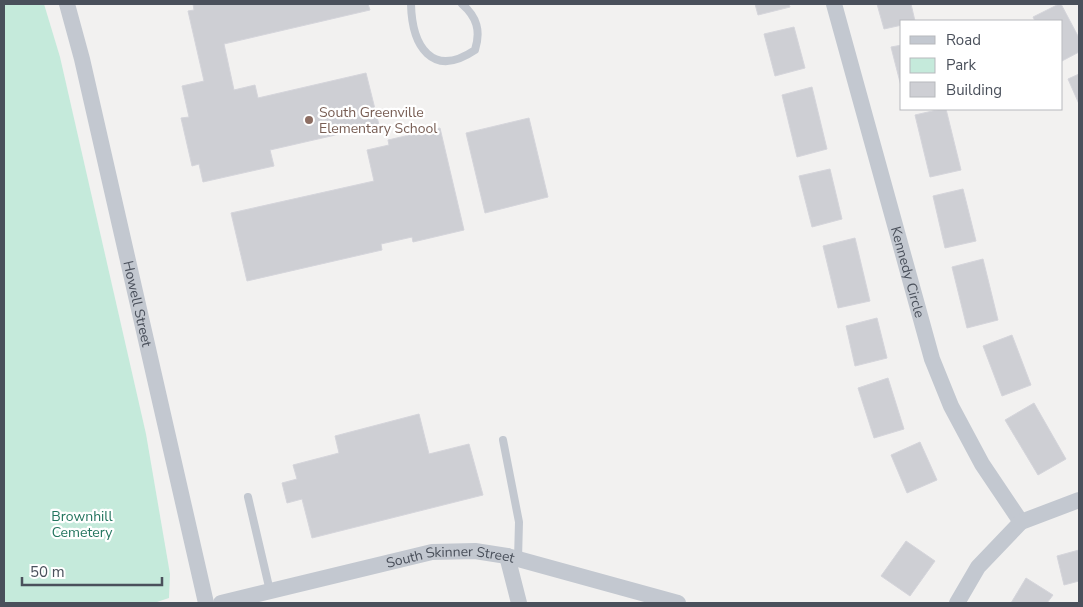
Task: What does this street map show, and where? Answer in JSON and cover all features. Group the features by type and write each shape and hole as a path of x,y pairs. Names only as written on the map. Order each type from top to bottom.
{"street":[{"name":"Howell Street","path":"67,4 82,59 206,603"},
{"name":"Kennedy Circle","path":"834,4 932,359 951,406 982,464 1021,522"},
{"path":"957,603 978,567 1021,522 1079,500"},
{"name":"South Skinner Street","path":"220,603 432,552 475,551 513,558 678,603"},
{"path":"513,558 518,603"}],"lane":[{"path":"411,4 413,24 423,48 432,58 441,62 452,62 475,50 478,40 477,25 473,13 462,4"},
{"path":"503,440 519,522 513,558"},
{"path":"248,497 270,591"}],"green space":[{"name":"Brownhill Cemetery","path":"4,4 44,4 60,57 146,434 170,574 169,598 154,603 4,603"}],"building":[{"path":"193,4 368,4 370,10 224,44 234,90 255,85 258,98 366,73 379,125 270,150 274,166 203,182 199,164 192,166 181,118 189,117 182,86 204,81 188,11 194,10"},
{"path":"755,4 789,4 790,7 758,15"},
{"path":"877,4 911,4 915,20 900,20 900,25 884,29"},
{"path":"1061,4 1079,38 1079,52 1063,60 1063,20 1034,20 1033,17"},
{"path":"794,27 805,68 775,76 764,34"},
{"path":"900,45 900,82 891,47"},
{"path":"1079,74 1079,104 1068,79"},
{"path":"812,87 827,149 797,157 782,95"},
{"path":"937,110 946,110 961,170 930,177 915,115"},
{"path":"529,118 548,197 485,213 466,133"},
{"path":"440,128 464,230 413,242 412,237 381,244 382,250 247,281 231,213 374,181 367,150 389,145 388,140"},
{"path":"830,169 842,219 812,227 799,176"},
{"path":"963,189 976,241 945,248 933,196"},
{"path":"855,238 870,301 838,308 823,246"},
{"path":"983,259 998,320 967,328 952,267"},
{"path":"877,318 887,358 855,366 846,326"},
{"path":"1012,335 1031,385 1002,396 983,346"},
{"path":"888,378 904,429 874,438 858,388"},
{"path":"1034,403 1066,459 1038,475 1005,420"},
{"path":"419,414 429,454 469,444 483,495 312,538 302,499 287,503 282,483 297,479 293,465 339,453 335,436"},
{"path":"920,442 937,480 907,493 891,455"},
{"path":"906,541 935,561 910,596 881,576"},
{"path":"1079,550 1079,581 1064,585 1057,556"},
{"path":"1026,578 1053,595 1047,603 1011,603"}],"place":[{"name":"South Greenville Elementary School","path":"309,120"}]}
